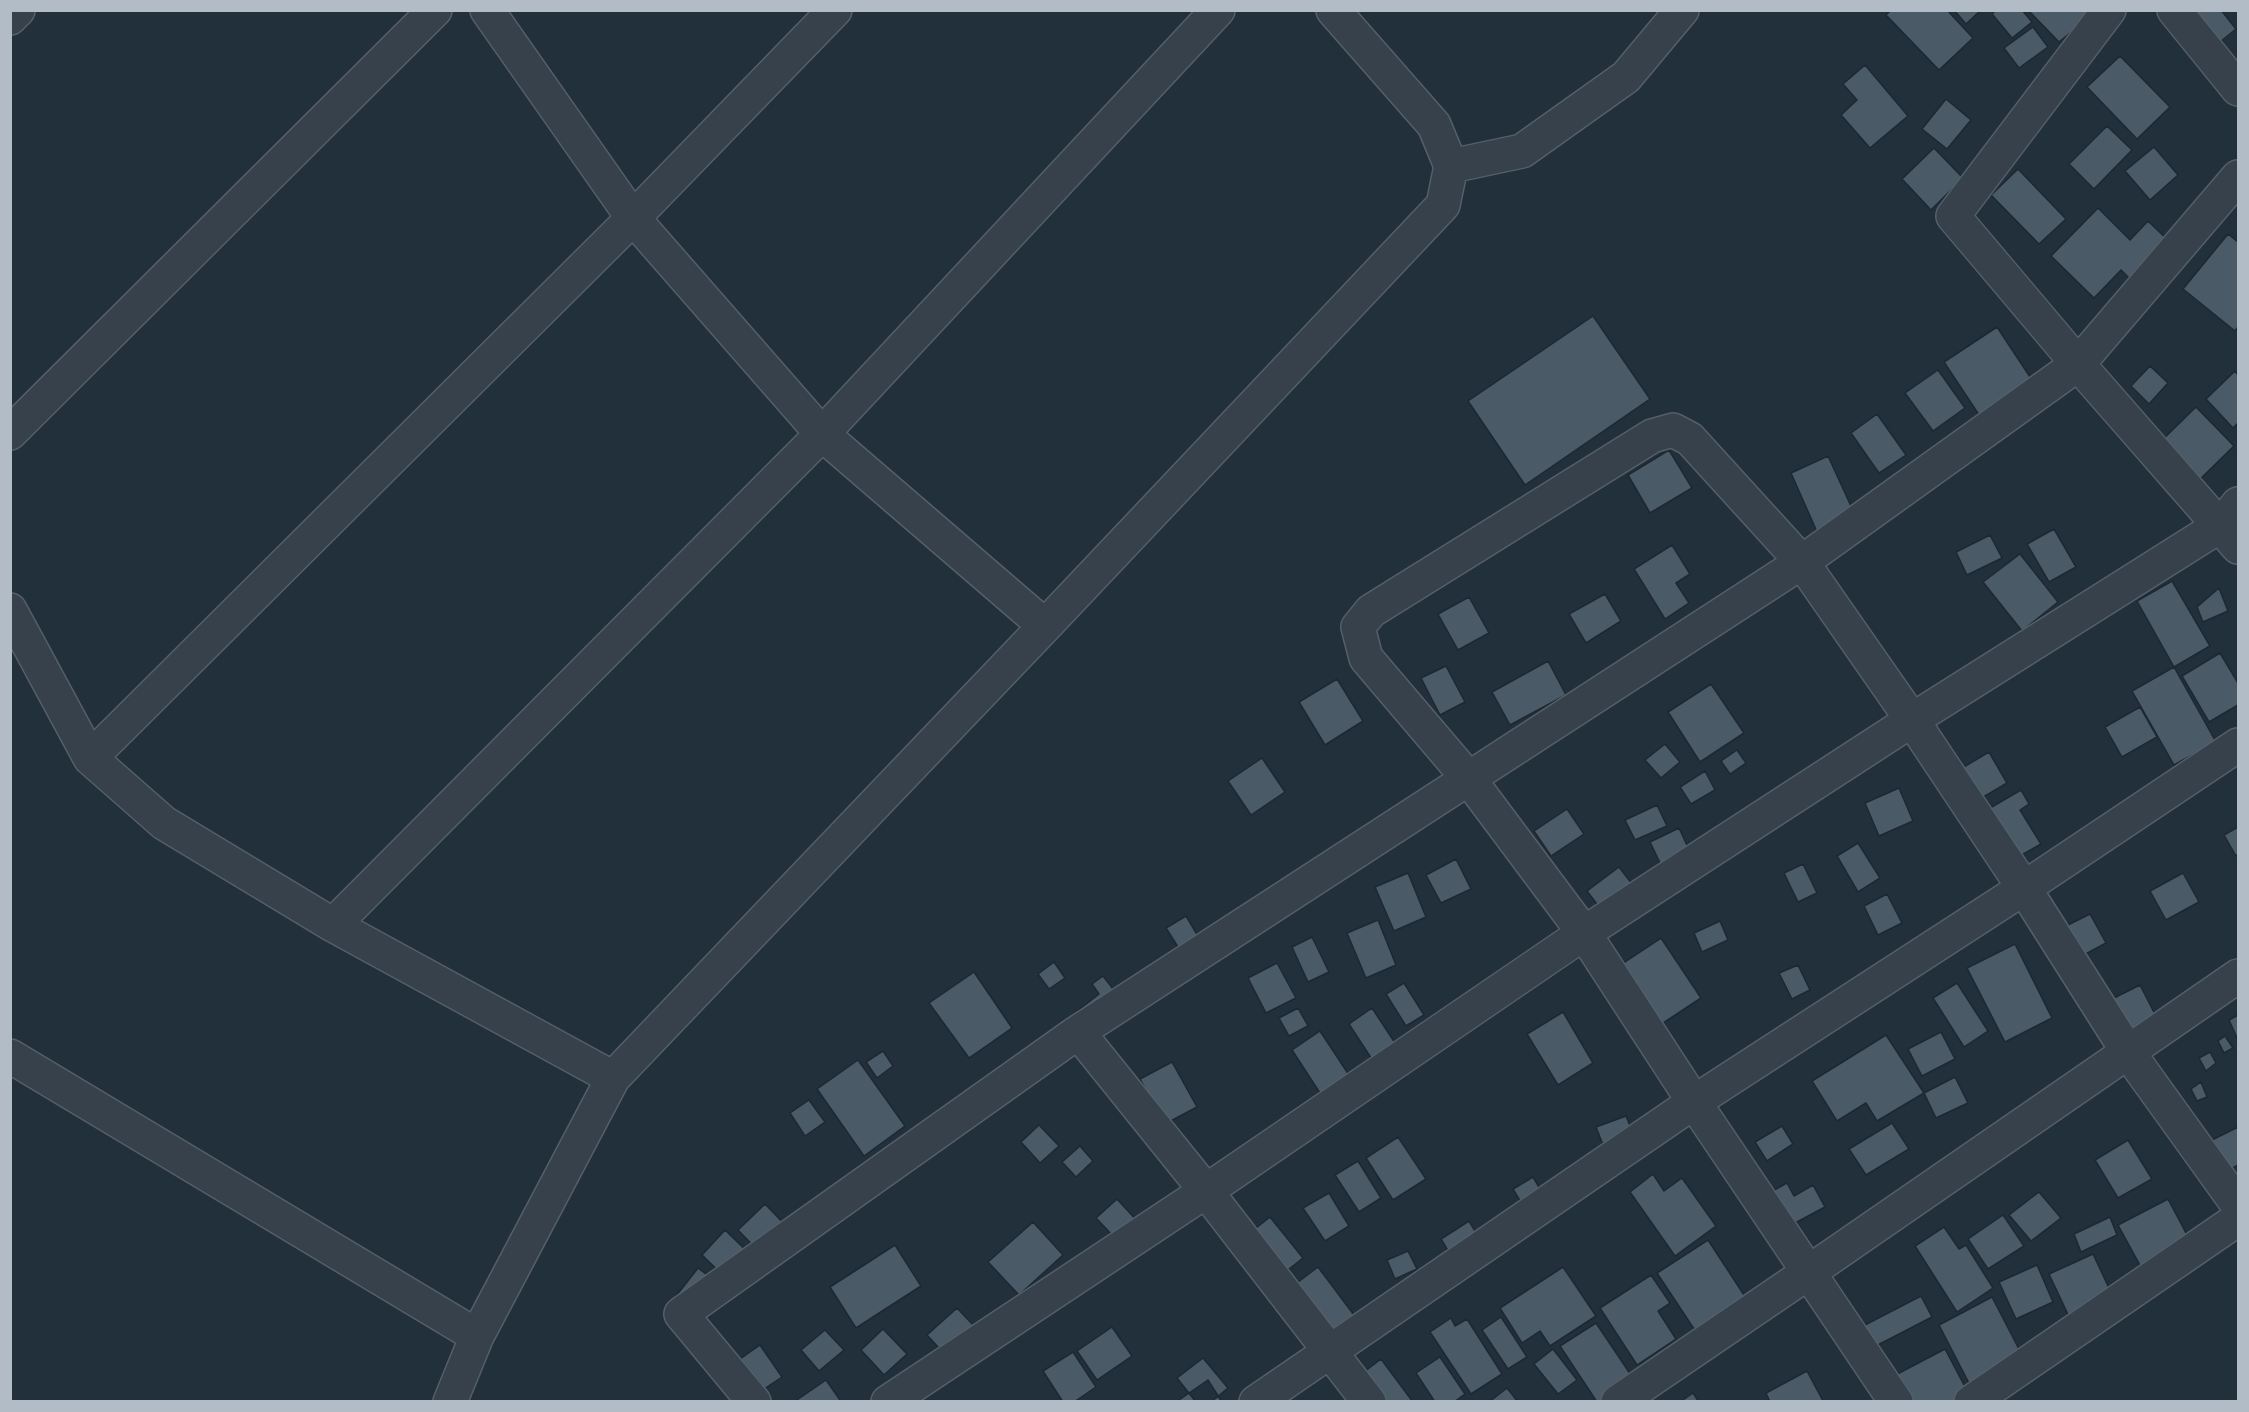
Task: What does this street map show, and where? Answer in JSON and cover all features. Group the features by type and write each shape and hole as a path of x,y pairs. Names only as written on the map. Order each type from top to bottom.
{"street":[{"path":"10,18 18,10"},
{"path":"10,433 435,10"},
{"path":"487,10 633,218 822,434 1045,626"},
{"path":"90,758 633,218 835,10"},
{"path":"333,925 822,434 1218,10"},
{"path":"450,1401 477,1336 613,1077 1045,626 1443,205 1451,166 1434,125 1334,10"},
{"path":"1451,166 1522,151 1626,77 1682,10"},
{"path":"888,1401 1206,1191 1584,933 1912,720 2232,525 2078,364 1953,216 2109,10"},
{"path":"2174,10 2238,89"},
{"path":"754,1401 681,1314 1077,1032 1802,562 2078,364 2238,177"},
{"path":"1896,1401 1694,1102 1584,933 1469,779 1366,658 1358,627 1371,611 1652,436 1673,430 1690,439 1802,562 1912,720 2024,888 2128,1052 2238,1204"},
{"path":"10,610 90,758 164,823 333,925 613,1077"},
{"path":"1256,1401 1694,1102 2024,888 2238,745"},
{"path":"1618,1401 2238,976"},
{"path":"1077,1032 1206,1191 1369,1401"},
{"path":"10,1056 477,1336"},
{"path":"1971,1401 2238,1220"}],"building":[{"path":"1891,10 1947,10 1973,38 1939,70 1886,15"},
{"path":"1954,10 1981,10 1966,24"},
{"path":"1996,10 2022,10 2032,22 2012,38 1992,14"},
{"path":"2028,10 2093,10 2078,41 2070,33 2059,42"},
{"path":"2200,10 2221,10 2236,29 2204,55 2181,26"},
{"path":"2033,27 2048,47 2019,68 2004,48"},
{"path":"2120,56 2170,107 2137,139 2087,87"},
{"path":"1865,65 1908,116 1870,148 1841,115 1857,100 1843,84"},
{"path":"1946,99 1971,120 1947,149 1922,129"},
{"path":"2107,126 2132,150 2094,189 2069,164"},
{"path":"2154,147 2178,175 2150,200 2125,171"},
{"path":"1934,148 1963,178 1931,210 1902,179"},
{"path":"2018,169 2066,219 2039,244 1991,195"},
{"path":"2098,208 2130,240 2148,221 2173,245 2135,284 2121,270 2094,298 2051,256"},
{"path":"2228,234 2238,242 2238,327 2235,331 2183,289"},
{"path":"1593,316 1650,399 1525,485 1468,401"},
{"path":"1997,327 2038,389 1985,424 1944,362"},
{"path":"2150,366 2168,383 2149,404 2131,386"},
{"path":"1938,370 1965,408 1933,431 1905,393"},
{"path":"2235,371 2238,375 2238,423 2233,428 2206,399"},
{"path":"2196,407 2234,446 2192,487 2154,448"},
{"path":"1877,414 1906,455 1879,473 1851,433"},
{"path":"1669,450 1692,488 1650,513 1628,475"},
{"path":"1828,456 1856,517 1818,534 1791,473"},
{"path":"2054,529 2076,567 2049,582 2027,544"},
{"path":"1990,535 2002,558 1967,575 1956,552"},
{"path":"1672,545 1690,574 1676,583 1689,603 1665,619 1634,569"},
{"path":"2020,554 2058,602 2022,631 1983,582"},
{"path":"2172,581 2210,646 2174,667 2137,601"},
{"path":"2219,588 2228,611 2203,622 2197,607"},
{"path":"1605,594 1621,621 1586,643 1569,614"},
{"path":"1469,597 1489,633 1458,650 1438,614"},
{"path":"2220,653 2238,683 2238,705 2209,722 2182,676"},
{"path":"1548,661 1566,695 1510,725 1492,692"},
{"path":"1446,666 1465,702 1440,715 1421,678"},
{"path":"2174,667 2216,742 2174,765 2132,691"},
{"path":"1337,679 1363,721 1325,745 1299,702"},
{"path":"1711,684 1744,733 1700,762 1668,712"},
{"path":"2140,707 2157,737 2122,757 2105,727"},
{"path":"1665,744 1680,762 1661,778 1645,760"},
{"path":"1737,750 1746,763 1730,774 1721,761"},
{"path":"1989,752 2007,783 1980,799 1962,768"},
{"path":"1262,758 1285,792 1251,815 1228,781"},
{"path":"1705,771 1715,790 1691,804 1680,787"},
{"path":"1899,788 1913,821 1879,836 1865,803"},
{"path":"2021,790 2029,804 2020,810 2041,844 1999,868 1971,819"},
{"path":"1657,805 1667,826 1635,840 1625,820"},
{"path":"1567,809 1584,834 1551,856 1534,831"},
{"path":"2238,827 2238,854 2236,856 2224,835"},
{"path":"1679,828 1691,854 1662,867 1650,842"},
{"path":"1858,843 1880,878 1858,892 1837,856"},
{"path":"1456,859 1471,889 1441,903 1426,875"},
{"path":"1803,864 1817,893 1798,902 1784,873"},
{"path":"1619,867 1642,897 1609,920 1587,891"},
{"path":"1408,873 1426,917 1394,931 1375,887"},
{"path":"2183,873 2199,902 2166,920 2150,891"},
{"path":"1887,894 1902,923 1878,935 1864,906"},
{"path":"2090,914 2106,943 2082,956 2066,926"},
{"path":"1186,916 1204,946 1185,958 1166,928"},
{"path":"1378,920 1396,965 1366,978 1347,933"},
{"path":"1720,921 1728,940 1702,952 1694,933"},
{"path":"1312,937 1329,972 1308,982 1292,947"},
{"path":"1661,938 1701,998 1645,1035 1605,975"},
{"path":"2015,944 2052,1018 2005,1042 1967,968"},
{"path":"1054,962 1065,978 1049,989 1038,974"},
{"path":"1277,963 1296,998 1266,1013 1248,978"},
{"path":"1798,965 1810,990 1792,999 1779,973"},
{"path":"974,972 1012,1028 969,1058 929,1003"},
{"path":"1103,976 1127,1007 1091,1034 1075,1013 1099,994 1092,984"},
{"path":"1404,983 1424,1015 1406,1026 1386,994"},
{"path":"1957,983 1988,1031 1964,1047 1933,998"},
{"path":"2140,985 2160,1024 2132,1038 2112,999"},
{"path":"1298,1008 1308,1026 1289,1036 1279,1018"},
{"path":"1372,1008 1399,1049 1375,1064 1349,1024"},
{"path":"1563,1012 1593,1063 1558,1085 1527,1034"},
{"path":"2238,1015 2238,1040 2229,1020"},
{"path":"1320,1031 1349,1075 1320,1093 1292,1050"},
{"path":"1941,1032 1955,1059 1922,1076 1908,1049"},
{"path":"1886,1035 1924,1093 1877,1121 1866,1103 1837,1121 1812,1081"},
{"path":"2225,1036 2233,1048 2224,1053 2218,1041"},
{"path":"883,1051 893,1066 877,1078 866,1062"},
{"path":"2210,1052 2216,1063 2206,1071 2199,1058"},
{"path":"858,1060 905,1126 864,1156 817,1089"},
{"path":"1172,1062 1197,1107 1165,1124 1140,1079"},
{"path":"1955,1077 1968,1103 1936,1118 1924,1093"},
{"path":"2201,1082 2207,1097 2197,1101 2191,1089"},
{"path":"809,1100 825,1122 805,1136 790,1113"},
{"path":"1626,1116 1639,1148 1609,1160 1596,1127"},
{"path":"1892,1123 1909,1149 1866,1175 1849,1149"},
{"path":"1039,1125 1059,1146 1040,1163 1021,1142"},
{"path":"1782,1126 1793,1144 1767,1161 1755,1142"},
{"path":"2238,1127 2238,1165 2228,1171 2212,1140"},
{"path":"1398,1137 1426,1179 1393,1200 1366,1158"},
{"path":"2128,1140 2152,1179 2118,1198 2095,1160"},
{"path":"1080,1146 1093,1161 1076,1177 1062,1162"},
{"path":"1358,1161 1381,1198 1359,1212 1335,1175"},
{"path":"1653,1174 1664,1191 1682,1178 1716,1226 1675,1256 1630,1192"},
{"path":"1533,1177 1546,1199 1526,1211 1513,1189"},
{"path":"1787,1183 1794,1196 1813,1185 1825,1207 1784,1229 1765,1195"},
{"path":"2039,1192 2061,1218 2031,1241 2009,1215"},
{"path":"1329,1193 1349,1226 1325,1241 1303,1208"},
{"path":"1117,1199 1151,1236 1131,1255 1096,1218"},
{"path":"2168,1199 2196,1252 2147,1278 2118,1225"},
{"path":"765,1204 796,1236 769,1262 738,1230"},
{"path":"2003,1215 2024,1246 1988,1269 1968,1239"},
{"path":"1270,1217 1303,1258 1274,1281 1241,1240"},
{"path":"2110,1217 2117,1235 2081,1252 2074,1234"},
{"path":"1469,1221 1484,1246 1456,1264 1441,1239"},
{"path":"1033,1222 1063,1255 1019,1295 988,1262"},
{"path":"1944,1227 1959,1249 1966,1245 1993,1288 1957,1312 1915,1246"},
{"path":"725,1230 752,1256 729,1281 702,1255"},
{"path":"1708,1240 1746,1298 1696,1332 1657,1273"},
{"path":"895,1245 921,1286 856,1328 830,1287"},
{"path":"1408,1251 1417,1269 1395,1279 1387,1260"},
{"path":"2093,1254 2116,1303 2072,1323 2049,1274"},
{"path":"2037,1265 2053,1302 2016,1319 1999,1282"},
{"path":"1318,1267 1363,1327 1326,1354 1281,1295"},
{"path":"1563,1267 1596,1316 1550,1346 1540,1331 1522,1343 1500,1308"},
{"path":"698,1268 719,1284 669,1305"},
{"path":"1651,1275 1670,1303 1658,1311 1676,1339 1637,1365 1600,1308"},
{"path":"1921,1296 1932,1317 1874,1347 1863,1326"},
{"path":"1992,1297 2021,1353 1972,1389 1939,1325"},
{"path":"957,1308 991,1344 961,1372 927,1335"},
{"path":"1501,1317 1527,1357 1508,1369 1482,1330"},
{"path":"1451,1318 1455,1326 1467,1319 1502,1374 1471,1394 1430,1332"},
{"path":"1596,1323 1635,1381 1605,1402 1597,1402 1560,1346"},
{"path":"1112,1327 1132,1356 1097,1380 1077,1351"},
{"path":"883,1329 907,1354 884,1375 861,1350"},
{"path":"825,1330 844,1350 819,1371 801,1350"},
{"path":"760,1345 782,1377 764,1389 758,1380 739,1392 723,1371"},
{"path":"1553,1349 1577,1380 1558,1394 1534,1364"},
{"path":"1945,1349 1973,1402 1893,1402 1882,1382"},
{"path":"1073,1352 1096,1387 1074,1402 1063,1402 1043,1371"},
{"path":"1440,1357 1465,1394 1454,1402 1435,1402 1416,1373"},
{"path":"1203,1358 1228,1388 1211,1402 1196,1402 1177,1378"},
{"path":"1381,1359 1413,1402 1360,1402 1347,1385"},
{"path":"1807,1371 1823,1401 1770,1402 1766,1393"},
{"path":"826,1380 840,1400 838,1402 794,1402"},
{"path":"1208,1380 1222,1402 1176,1402"},
{"path":"1507,1388 1518,1402 1489,1402"},
{"path":"1693,1393 1699,1402 1680,1402"}]}
